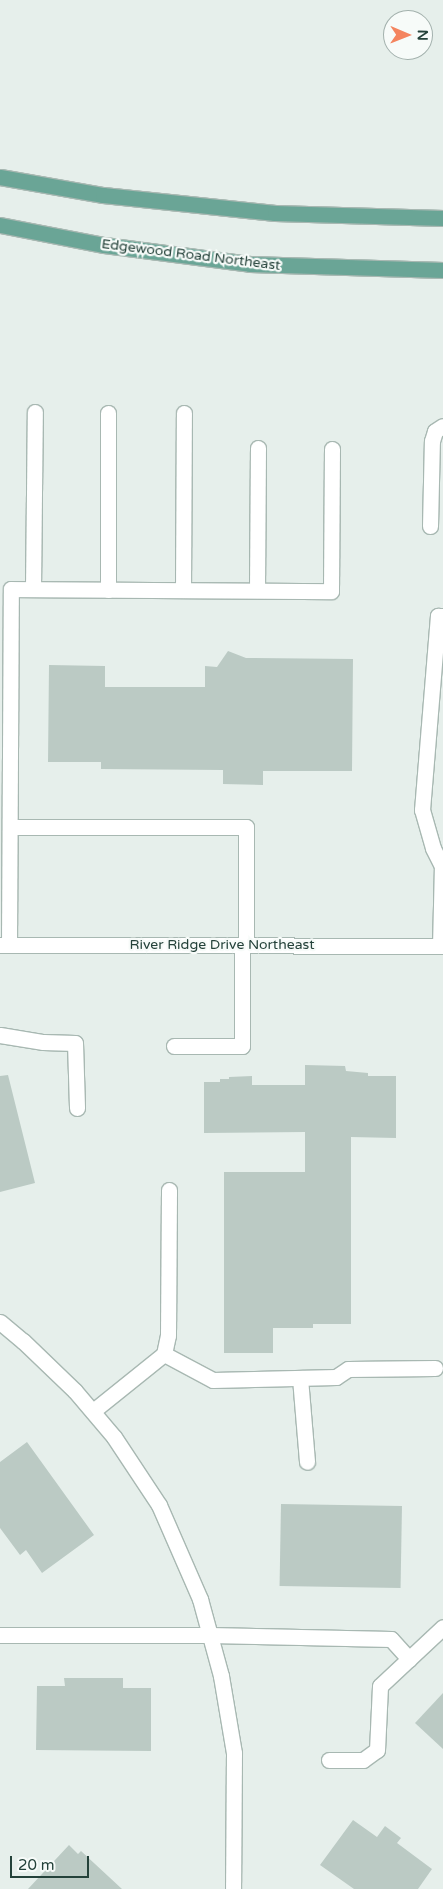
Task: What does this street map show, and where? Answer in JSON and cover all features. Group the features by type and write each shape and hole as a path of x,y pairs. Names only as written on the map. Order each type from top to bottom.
{"main road":[{"path":"0,177 103,195 265,212 443,218"},
{"name":"Edgewood Road Northeast","path":"0,225 104,245 250,264 443,270"}],"street":[{"path":"33,590 35,412"},
{"path":"108,413 108,590"},
{"path":"183,590 184,413"},
{"path":"430,526 432,442 435,431 443,426"},
{"path":"257,590 258,448"},
{"path":"5,944 10,827 11,589 331,591 332,449"},
{"path":"441,946 442,866 433,848 422,810 438,616 443,616"},
{"path":"10,827 246,827 242,1046 174,1046"},
{"name":"River Ridge Drive Northeast","path":"5,944 441,946"},
{"path":"0,1035 75,1043 76,1108"},
{"path":"93,1411 164,1354 168,1335 169,1190"},
{"path":"0,1322 36,1354 93,1411 114,1437 159,1504 200,1598 222,1676 234,1753 233,1889"},
{"path":"164,1354 213,1380 336,1377 348,1369 435,1368"},
{"path":"300,1378 306,1462"},
{"path":"329,1760 363,1760 377,1750 380,1686 443,1627"},
{"path":"0,1635 210,1635 391,1639 409,1659"}],"building":[{"path":"228,651 246,658 353,659 352,771 263,771 263,785 223,784 223,770 101,769 101,762 48,762 49,665 105,666 105,687 205,687 205,666 217,667"},
{"path":"305,1065 345,1066 346,1071 368,1073 368,1076 396,1076 396,1138 351,1137 351,1324 313,1324 313,1328 273,1328 273,1353 224,1353 224,1172 305,1172 305,1132 204,1133 204,1082 220,1082 220,1079 229,1079 229,1077 252,1076 252,1085 305,1085"},
{"path":"8,1075 35,1183 0,1192 0,1076"},
{"path":"27,1442 94,1535 42,1573 26,1550 20,1555 0,1528 0,1462"},
{"path":"281,1504 402,1506 401,1588 280,1586"},
{"path":"64,1678 123,1678 123,1688 151,1688 151,1751 36,1750 37,1686 65,1686"},
{"path":"443,1693 443,1749 415,1723"},
{"path":"353,1820 377,1837 385,1826 401,1838 397,1843 432,1869 418,1889 354,1889 320,1865"},
{"path":"69,1845 78,1854 81,1851 122,1889 28,1889"}]}
